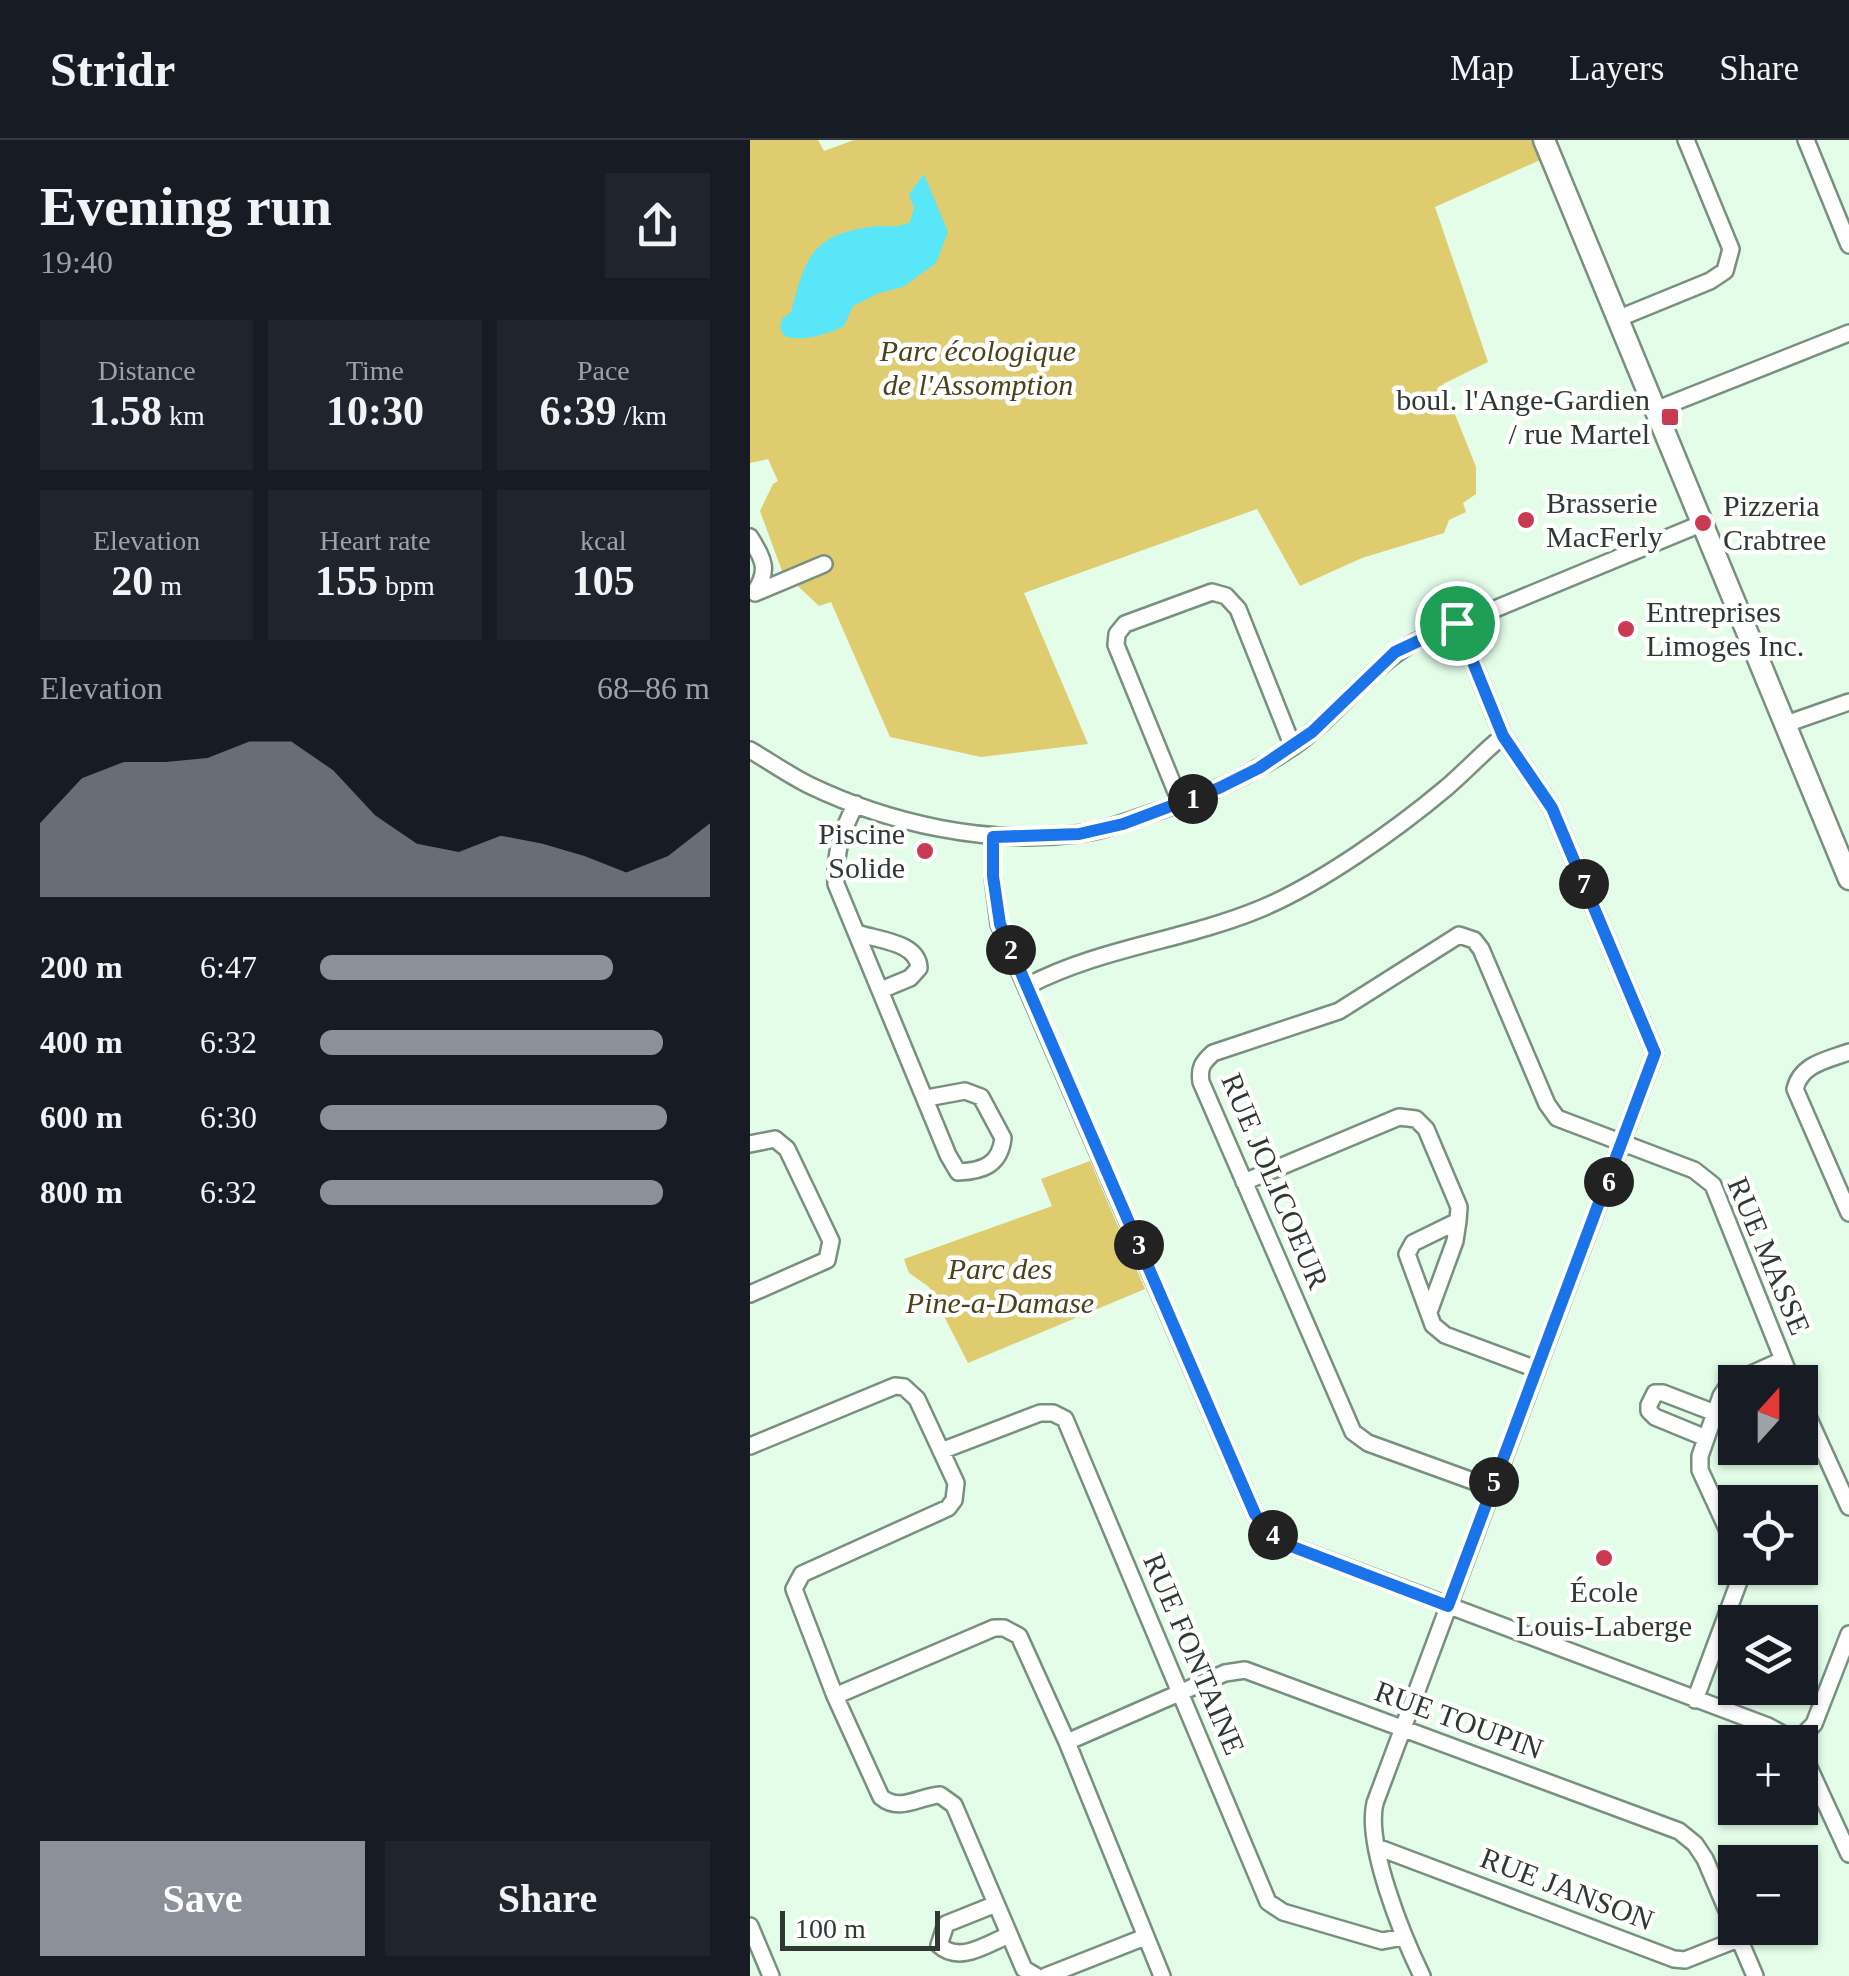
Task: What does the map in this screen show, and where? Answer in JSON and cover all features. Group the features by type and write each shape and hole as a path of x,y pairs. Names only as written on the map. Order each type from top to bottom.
{"main road":[{"path":"1544,140 1849,879"}],"street":[{"path":"1617,319 1726,271 1731,249 1686,140"},
{"path":"1806,140 1849,246"},
{"path":"1655,410 1849,333"},
{"path":"750,750 808,784 890,817 993,837 1079,834 1181,804 1259,768 1337,712 1395,652 1457,623 1704,524"},
{"path":"750,537 764,567 764,578 752,594"},
{"path":"752,594 824,564"},
{"path":"1181,804 1116,645 1117,634 1125,624 1212,592 1226,596 1238,609 1293,746"},
{"path":"1422,1976 1403,1937 1376,1846 1372,1815 1655,1053 1552,808 1503,736 1457,623"},
{"path":"1786,724 1849,702"},
{"path":"1027,986 1094,956 1198,930 1264,908 1371,845 1449,786 1503,736"},
{"path":"856,804 840,832 836,884 948,1155 958,1172 987,1168 997,1159 1003,1138 981,1097 974,1092 927,1098"},
{"path":"993,837 993,876 1000,924 1255,1514 1270,1533 1288,1545 1765,1725"},
{"path":"857,933 901,946 918,959 918,968 910,978 881,990"},
{"name":"RUE JOLICOEUR","path":"1492,1488 1368,1443 1353,1432 1200,1082 1202,1062 1212,1053 1339,1012 1459,936 1474,940 1482,949 1552,1112 1557,1118 1624,1143"},
{"path":"1849,1052 1808,1068 1798,1076 1795,1089 1849,1213"},
{"path":"1244,1182 1409,1116 1426,1129 1459,1207 1454,1241 1429,1312"},
{"path":"750,1144 775,1139 787,1149 831,1242 827,1260 750,1294"},
{"name":"RUE MASSE","path":"1624,1143 1694,1170 1713,1185 1784,1365"},
{"path":"1458,1221 1409,1246 1408,1259 1433,1325 1445,1336 1536,1369"},
{"path":"1718,1509 1700,1470 1700,1456 1720,1396 1729,1384 1782,1360"},
{"path":"750,1446 894,1386 904,1387 918,1399 956,1484 954,1500 948,1508 802,1574 794,1589 796,1599 881,1798 899,1806 940,1795 954,1805 1024,1969 1036,1976"},
{"path":"1706,1438 1655,1417 1649,1412 1649,1405 1656,1393 1664,1393 1715,1413"},
{"name":"RUE FONTAINE","path":"942,1451 1040,1413 1053,1413 1065,1419 1268,1902 1283,1912 1382,1941 1403,1937"},
{"path":"1818,1439 1849,1507"},
{"path":"1695,1700 1738,1585"},
{"path":"835,1696 994,1628 1004,1628 1019,1636 1067,1742 1162,1976"},
{"path":"1813,1725 1849,1634"},
{"name":"RUE TOUPIN","path":"1067,1742 1224,1673 1245,1670 1679,1831 1696,1844 1718,1890"},
{"path":"1818,1787 1849,1854"},
{"name":"RUE JANSON","path":"1376,1846 1674,1959 1685,1960 1721,1945"},
{"path":"996,1904 946,1924 939,1945 948,1953 961,1954 1010,1935"},
{"path":"750,1926 772,1976"},
{"path":"1046,1976 1144,1937"},
{"name":"RUE TOUPIN","path":"1741,1945 1755,1976"}],"green space":[{"name":"Parc écologique de l'Assomption","path":"750,140 818,140 824,151 854,140 1532,140 1540,160 1435,207 1488,362 1443,384 1476,467 1476,494 1463,503 1466,512 1449,520 1444,533 1362,558 1300,586 1257,509 1024,593 1088,744 981,757 890,737 831,602 819,606 782,571 760,511 778,481 768,459 750,463"},
{"name":"Parc des Pine-a-Damase","path":"1090,1161 1145,1289 968,1363 929,1287 909,1273 904,1259 1052,1206 1041,1179"}],"water":[{"path":"924,174 948,232 936,263 903,287 853,306 844,326 815,337 784,336 780,328 782,319 791,312 801,277 814,253 823,243 850,231 910,222 914,208 909,194"}],"place":[{"name":"boul. l'Ange-Gardien / rue Martel","path":"1670,417"},
{"name":"Brasserie MacFerly","path":"1526,520"},
{"name":"Pizzeria Crabtree","path":"1703,523"},
{"name":"Entreprises Limoges Inc.","path":"1626,629"},
{"name":"Piscine Solide","path":"925,851"},
{"name":"École Louis-Laberge","path":"1604,1558"}],"route":[{"path":"1457,623 1503,736 1552,808 1655,1053 1448,1606 1288,1545 1270,1533 1255,1514 1000,924 993,876 993,837 1079,834 1123,824 1219,788 1259,768 1312,732 1395,652 1457,623"}]}
